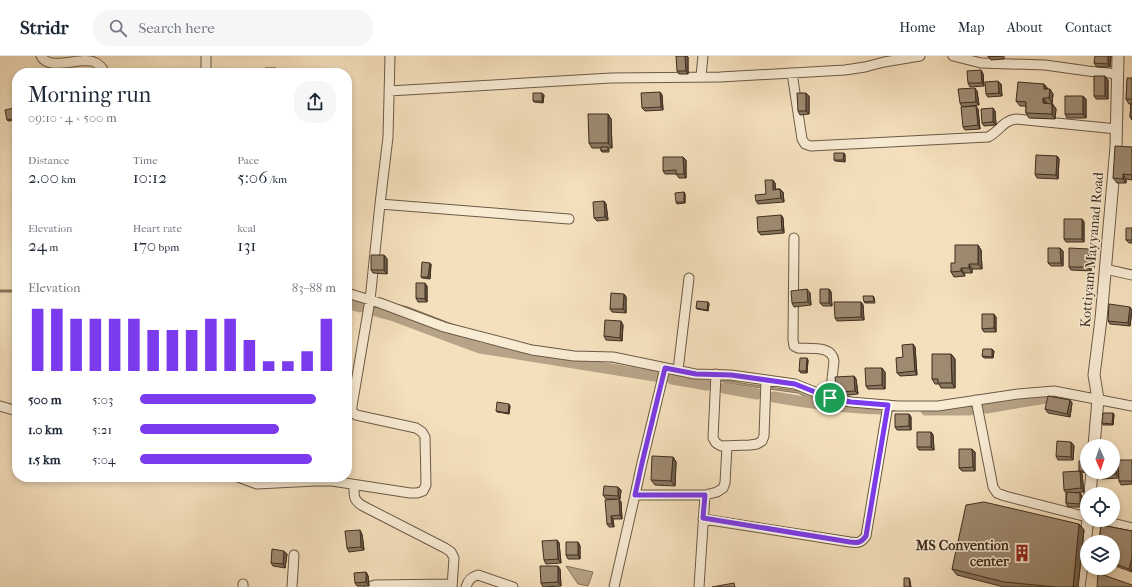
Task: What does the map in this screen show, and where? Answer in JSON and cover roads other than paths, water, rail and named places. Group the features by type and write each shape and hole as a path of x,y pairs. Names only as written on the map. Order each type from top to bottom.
{"street":[{"path":"41,56 48,62 54,63 88,60 94,62 102,68"},
{"path":"206,56 206,68"},
{"path":"338,482 417,493 423,491 426,485 425,437 422,432 416,428 356,415 352,412 352,399 370,300 388,137 390,56"},
{"path":"701,76 703,56"},
{"path":"389,91 611,78 726,76 845,70 920,56"},
{"path":"953,56 1045,65 1088,72 1118,74"},
{"name":"Kottiyam Mayyanad Road","path":"1095,439 1098,399 1094,375 1120,147 1117,129 1118,56"},
{"path":"792,73 802,139 805,144 811,146 988,138 1009,120 1016,119 1117,129"},
{"path":"380,204 569,219"},
{"path":"794,238 794,346 798,348 829,351 833,355 834,360 830,398"},
{"path":"1105,269 1132,276"},
{"path":"678,370 689,278"},
{"path":"352,295 380,302 444,327 532,350 574,356 613,357 696,374 731,375 795,384 830,398 851,402 888,405 938,406 1018,394 1054,391 1132,406"},
{"path":"614,587 665,368"},
{"path":"716,374 713,438 716,444 721,446 757,444 762,441 764,436 766,380"},
{"path":"976,400 993,487 997,492 1005,496 1080,515"},
{"path":"703,518 850,542 858,542 863,540 866,536 888,405"},
{"path":"0,406 12,410"},
{"path":"635,495 705,495 716,492 723,488 725,483 727,446"},
{"path":"252,482 257,484 296,482"},
{"path":"354,485 355,498 358,503 445,548 451,552 454,558 452,586 375,585 369,587"},
{"path":"699,587 705,495"},
{"path":"1120,525 1132,528"},
{"path":"1079,587 1088,527"},
{"path":"292,587 294,555"},
{"path":"466,587 469,580 478,575 513,587"}],"waterway":[{"path":"0,291 12,291"},
{"path":"352,305 360,307"},
{"path":"376,311 394,316 480,348 655,376"},
{"path":"672,379 707,385"},
{"path":"724,388 757,394"},
{"path":"774,397 826,405 879,409"},
{"path":"986,408 1046,398 1062,401"},
{"path":"926,410 970,410"}],"place":[{"name":"MS Convention center","path":"1022,553"}]}
